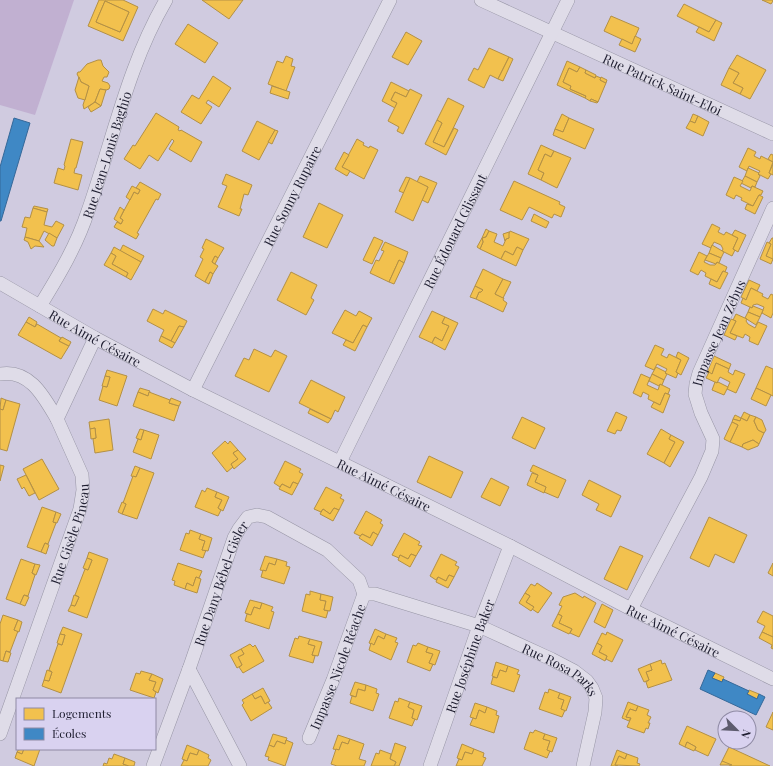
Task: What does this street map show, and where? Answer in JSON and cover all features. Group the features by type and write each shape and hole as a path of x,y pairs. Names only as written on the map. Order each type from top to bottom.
{"street":[{"name":"Rue Jean-Louis Baghio","path":"40,306 62,269 85,218 134,68 158,13 166,0"},
{"name":"Rue Sonny Rupaire","path":"193,390 390,0"},
{"name":"Rue Patrick Saint-Eloi","path":"481,0 773,134"},
{"name":"Rue Édouard Glissant","path":"340,462 568,0"},
{"name":"Impasse Jean Zébus","path":"631,609 701,477 712,451 713,439 701,413 695,394 696,384 699,373 773,208"},
{"name":"Rue Aimé Césaire","path":"0,282 95,338 193,390 510,546 631,609 773,679"},
{"path":"57,419 95,338"},
{"name":"Rue Gisèle Pineau","path":"0,374 21,375 43,395 57,419 82,475 83,486 83,498 77,519 0,734"},
{"name":"Rue Dany Bébel-Gisler","path":"153,766 189,669 234,538 248,518 257,515 267,517 327,550 359,580 364,594"},
{"name":"Rue Joséphine Baker","path":"430,766 479,626 510,546"},
{"path":"364,594 375,594 479,626"},
{"name":"Impasse Nicole Réache","path":"309,738 333,680 364,594"},
{"name":"Rue Rosa Parks","path":"479,626 551,659 574,671 587,681 596,698 595,712 583,766"},
{"path":"189,669 240,766"}],"shaded area":[{"path":"0,0 74,0 35,115 0,105"}],"building: Logements":[{"path":"99,0 123,0 138,7 123,41 88,26","holes":["105,1 129,12 120,32 96,22"]},
{"path":"202,0 243,0 229,19"},
{"path":"762,0 773,0 773,1 771,4"},
{"path":"105,1 129,12 120,32 96,22"},
{"path":"684,4 716,20 709,32 677,16"},
{"path":"611,16 639,28 632,44 604,31"},
{"path":"716,20 722,23 714,41 696,32 699,27 709,32"},
{"path":"188,24 218,43 205,63 175,44"},
{"path":"406,32 422,41 408,65 392,57"},
{"path":"635,36 641,39 635,52 619,45 622,39 632,44"},
{"path":"489,48 509,57 498,79 490,75 484,88 468,80 474,68 478,70"},
{"path":"737,55 766,70 750,99 740,94 743,88 733,83 739,73 729,68"},
{"path":"286,56 293,59 291,66 295,67 286,91 268,84 277,61 283,63"},
{"path":"509,57 513,59 503,81 498,79"},
{"path":"101,60 103,66 109,72 107,77 104,77 102,81 108,83 110,86 109,89 106,90 100,89 95,102 84,109 83,105 89,86 81,82 77,74 87,64"},
{"path":"567,61 580,67 577,72 569,68 563,82 571,86 570,89 586,96 585,98 557,85"},
{"path":"580,67 586,70 585,73 595,78 596,76 601,78 600,80 606,83 598,102 591,99 590,101 585,98 586,96 570,89 571,86 563,82 569,68 577,72"},
{"path":"729,68 739,73 733,83 743,88 740,94 721,85"},
{"path":"586,70 596,75 595,78 585,73"},
{"path":"213,76 231,88 219,107 208,100 206,103 212,107 201,124 181,112 192,95 199,99"},
{"path":"79,77 81,82 89,86 85,100 78,98 75,90"},
{"path":"601,77 607,80 606,83 600,80"},
{"path":"391,82 409,91 406,97 395,92 391,100 397,103 395,108 382,101"},
{"path":"272,86 290,92 288,99 270,93"},
{"path":"100,89 106,90 101,106 95,102"},
{"path":"410,89 422,95 403,134 397,131 399,127 388,121 397,103 391,100 395,92 406,97"},
{"path":"448,98 464,106 444,147 433,142 442,123 437,120"},
{"path":"591,99 598,102 590,101"},
{"path":"95,102 101,106 91,112 88,107"},
{"path":"156,113 179,127 178,130 181,130 202,142 191,162 169,149 174,141 172,139 158,161 149,155 140,169 124,159 133,145 135,146"},
{"path":"562,114 569,118 563,132 555,129"},
{"path":"693,114 698,116 695,123 690,121"},
{"path":"698,116 709,122 703,136 686,128 690,121 695,123"},
{"path":"569,118 594,129 585,149 553,135 555,129 563,132"},
{"path":"437,120 442,123 433,142 444,147 454,128 458,130 446,155 425,144"},
{"path":"257,121 275,130 259,160 242,151"},
{"path":"275,130 278,131 272,144 268,142"},
{"path":"71,139 83,142 74,173 82,175 78,190 54,183 58,168 64,170"},
{"path":"357,139 364,143 363,145 369,148 370,146 378,150 364,179 342,167"},
{"path":"541,145 554,151 551,157 545,154 538,170 544,173 541,180 528,174"},
{"path":"748,148 756,152 754,156 760,159 761,156 773,162 769,173 771,174 768,179 758,174 760,171 749,166 747,171 739,167"},
{"path":"554,151 571,158 557,188 541,180 544,173 538,170 545,154 551,157"},
{"path":"344,152 349,155 342,167 350,171 347,176 335,169"},
{"path":"771,154 773,155 773,162 768,159"},
{"path":"773,164 773,175 769,173"},
{"path":"748,168 759,173 758,174 760,176 757,182 745,176"},
{"path":"226,174 252,185 248,195 244,194 240,209 242,209 239,216 218,207 227,186 222,184"},
{"path":"420,176 437,183 428,203 422,200 428,187 417,182"},
{"path":"745,176 757,182 755,187 752,186 751,188 741,183"},
{"path":"406,177 410,178 404,193 399,191"},
{"path":"734,177 743,181 740,186 750,191 752,186 763,191 753,206 741,200 742,198 736,195 734,199 726,195"},
{"path":"410,178 428,187 413,221 395,212"},
{"path":"514,181 560,202 559,204 565,207 561,217 554,214 552,218 529,207 522,220 500,210"},
{"path":"140,182 161,194 158,200 156,199 137,233 139,234 136,239 114,227 117,222 121,224 123,220 120,218 134,192 138,194 140,190 136,188"},
{"path":"132,186 140,190 138,194 134,192 130,200 126,197"},
{"path":"759,195 763,197 755,214 745,209 747,204 753,206"},
{"path":"319,203 343,215 327,248 303,237"},
{"path":"34,206 48,209 47,212 33,208"},
{"path":"120,207 124,210 120,218 123,220 121,224 114,219"},
{"path":"33,208 47,212 44,225 52,227 56,221 64,225 57,238 44,231 39,241 25,237 27,228 22,227 25,217 30,218"},
{"path":"534,214 549,222 546,228 531,221"},
{"path":"712,224 720,228 718,232 724,235 726,232 738,238 733,249 735,250 732,256 722,251 723,249 721,245 714,242 711,248 702,244"},
{"path":"486,229 489,231 486,237 482,238"},
{"path":"735,230 746,235 738,252 733,249 738,238 732,235"},
{"path":"489,231 497,234 494,242 503,246 506,239 509,238 508,235 510,231 529,239 523,250 517,247 513,255 505,251 501,259 480,249 483,242 482,238 486,237"},
{"path":"509,232 509,238 505,241 503,234"},
{"path":"49,233 57,238 54,246 45,240"},
{"path":"25,237 39,241 44,247 35,246 31,249 28,242 24,240"},
{"path":"374,237 383,241 372,264 363,260"},
{"path":"482,238 483,242 480,249 477,247"},
{"path":"772,238 773,260 766,256 771,244 769,243"},
{"path":"206,239 224,248 218,258 215,256 212,262 218,266 213,274 210,272 205,282 195,276 203,259 200,257 204,249 202,248"},
{"path":"385,242 408,252 404,263 399,260 389,282 370,273 376,260 379,261 384,251 381,250"},
{"path":"767,242 771,244 766,256 773,259 771,264 760,259"},
{"path":"123,245 144,256 141,262 120,251"},
{"path":"712,245 724,252 721,258 709,253"},
{"path":"114,247 141,262 131,280 126,277 128,273 112,264 116,256 111,253"},
{"path":"517,247 523,250 516,266 501,259 505,251 513,255"},
{"path":"699,252 707,256 704,262 710,265 715,265 717,262 727,267 717,282 705,276 706,273 701,270 698,275 690,271"},
{"path":"111,253 116,256 112,264 128,273 126,277 104,265"},
{"path":"709,253 721,258 719,263 717,262 716,264 705,260"},
{"path":"215,256 218,258 215,264 212,262"},
{"path":"399,260 404,263 394,284 389,282"},
{"path":"483,269 503,279 495,294 504,298 503,300 507,303 503,312 476,299 479,292 483,290 475,286"},
{"path":"723,271 728,273 720,289 709,284 711,279 717,282"},
{"path":"210,272 213,274 209,284 205,282"},
{"path":"291,272 317,285 311,298 314,300 306,315 277,300"},
{"path":"503,279 511,282 503,298 495,294"},
{"path":"749,280 760,285 757,291 751,288 746,300 741,297"},
{"path":"475,286 483,290 479,292 476,299 470,297"},
{"path":"751,288 763,294 762,296 768,299 771,294 773,295 773,313 771,318 762,313 764,307 757,304 753,305 752,308 741,303 743,298 746,300"},
{"path":"753,306 763,310 760,317 748,312 750,307 752,308"},
{"path":"153,309 163,314 165,310 187,321 184,327 179,326 171,341 161,336 164,330 147,321"},
{"path":"345,310 356,316 359,311 372,318 367,327 363,325 353,343 332,333"},
{"path":"432,311 445,317 442,323 449,326 442,341 435,337 432,343 419,337"},
{"path":"748,312 760,317 756,325 745,318"},
{"path":"736,314 747,319 746,321 748,324 755,328 758,322 767,326 758,345 749,341 750,337 745,334 743,338 730,333 736,321 733,320"},
{"path":"29,317 37,322 35,327 26,322"},
{"path":"445,317 458,323 445,350 432,343 435,337 442,341 449,326 442,323"},
{"path":"731,319 736,321 730,333 737,336 735,340 724,335"},
{"path":"26,322 35,327 37,324 61,338 59,341 69,346 61,359 18,335"},
{"path":"363,325 367,327 355,351 343,345 346,340 353,343"},
{"path":"179,326 184,327 175,343 171,341"},
{"path":"161,336 175,343 172,348 159,341"},
{"path":"62,337 71,342 69,346 59,341"},
{"path":"655,345 664,349 661,355 667,358 669,354 681,360 676,372 678,373 676,378 665,373 667,369 657,364 654,370 645,366"},
{"path":"254,349 271,357 275,350 287,356 269,392 235,376 244,358 249,360"},
{"path":"678,352 689,358 681,375 676,372 681,360 676,357"},
{"path":"714,356 731,364 729,369 716,363 712,374 707,372"},
{"path":"716,363 729,369 728,372 733,375 735,370 745,374 736,393 727,389 730,382 720,377 717,383 706,378 709,372 712,374"},
{"path":"766,366 773,369 773,396 756,388"},
{"path":"656,367 666,372 665,373 667,374 664,380 652,374"},
{"path":"107,370 127,376 117,406 99,400 103,386 107,387 110,377 105,376"},
{"path":"641,374 650,378 647,385 658,390 660,384 670,389 668,394 665,393 660,405 648,399 649,395 643,392 641,397 633,393"},
{"path":"652,374 664,380 662,385 660,384 659,386 649,381"},
{"path":"105,376 110,377 107,387 102,386"},
{"path":"311,380 345,397 338,412 335,410 331,419 299,403"},
{"path":"715,382 728,387 724,395 712,390"},
{"path":"140,388 150,391 148,396 138,392"},
{"path":"756,388 771,395 766,406 751,399"},
{"path":"138,392 148,396 149,392 170,400 169,403 179,406 174,421 133,406"},
{"path":"665,393 670,395 663,413 651,407 654,402 660,405"},
{"path":"1,398 6,400 3,410 0,409"},
{"path":"171,398 181,402 179,406 169,403"},
{"path":"6,400 20,404 7,451 0,449 0,409 3,410"},
{"path":"310,409 331,419 328,423 308,413"},
{"path":"616,412 627,417 621,431 617,430 615,434 607,431"},
{"path":"744,412 750,415 747,421 741,418"},
{"path":"735,415 741,418 740,421 733,419"},
{"path":"750,415 756,417 754,421 758,430 764,433 759,444 753,440 743,444 742,447 730,442 738,425 732,422 733,419 740,421 741,418 747,421"},
{"path":"522,417 545,428 535,449 512,438"},
{"path":"756,417 762,420 766,430 764,433 758,430 754,421"},
{"path":"109,419 113,450 95,453 93,439 96,438 95,428 90,429 89,422"},
{"path":"732,422 738,425 730,442 724,439"},
{"path":"95,428 96,438 91,439 90,429"},
{"path":"140,429 144,430 141,440 136,438"},
{"path":"661,429 671,435 669,439 675,442 664,463 647,454"},
{"path":"144,430 159,435 151,459 133,452 138,439 141,440"},
{"path":"671,435 684,442 670,467 664,463 675,442 669,439"},
{"path":"753,440 759,444 758,446 748,450 742,447 743,444"},
{"path":"225,441 228,444 230,441 238,450 233,453 238,459 231,464 233,467 227,472 212,453"},
{"path":"238,450 246,459 234,469 231,464 238,459 233,453"},
{"path":"429,456 463,472 451,498 417,482"},
{"path":"42,459 59,489 39,500 23,469"},
{"path":"285,461 301,469 299,472 303,474 298,484 293,482 290,488 282,484 280,487 274,483"},
{"path":"0,465 4,466 0,481"},
{"path":"533,465 566,480 558,498 544,492 546,487 535,482 538,475 530,471"},
{"path":"135,466 140,468 136,477 131,476"},
{"path":"140,468 154,473 137,519 122,514 126,504 123,503 133,476 136,477"},
{"path":"532,473 538,475 535,482 546,487 544,493 527,485"},
{"path":"26,475 35,493 29,496 24,487 22,489 17,479"},
{"path":"491,478 509,487 500,506 481,497"},
{"path":"589,480 621,496 611,517 596,510 599,504 582,495"},
{"path":"293,482 298,484 292,495 279,489 282,484 290,488"},
{"path":"326,487 342,495 340,498 344,500 339,510 334,508 330,514 323,509 321,512 314,509"},
{"path":"207,488 217,492 215,497 222,500 218,508 221,510 218,516 195,507 202,490 205,492"},
{"path":"217,492 229,497 223,511 218,508 222,500 215,497"},
{"path":"122,502 126,504 122,514 118,512"},
{"path":"42,507 56,512 53,522 56,523 48,544 45,543 41,552 27,547"},
{"path":"334,508 339,510 333,521 320,514 323,509 330,514"},
{"path":"366,511 382,520 380,523 383,525 378,535 373,532 370,538 362,534 360,536 354,533"},
{"path":"56,512 61,514 57,523 53,522"},
{"path":"709,517 747,535 734,563 715,554 709,567 690,558"},
{"path":"190,530 201,534 199,539 205,541 202,550 206,550 203,558 180,550 186,533 189,534"},
{"path":"373,532 378,535 372,546 359,538 362,534 370,538"},
{"path":"404,533 420,542 418,545 422,546 416,556 411,554 408,559 400,555 399,558 392,555"},
{"path":"201,534 212,538 208,551 202,550 205,541 199,539"},
{"path":"45,543 49,545 46,554 41,552"},
{"path":"620,546 643,556 627,590 604,579"},
{"path":"89,552 108,559 87,618 68,611 71,605 75,606 79,597 75,595 85,569 88,570 92,560 87,558"},
{"path":"411,554 416,556 410,567 398,560 400,555 408,559"},
{"path":"441,554 457,562 455,565 459,567 454,577 449,575 446,581 438,577 436,580 430,576"},
{"path":"265,556 277,559 275,565 269,563 266,571 260,570"},
{"path":"87,558 92,560 88,570 83,568"},
{"path":"21,559 35,564 32,573 35,575 28,596 24,595 20,604 6,599"},
{"path":"277,559 287,562 286,566 290,567 284,584 261,577 263,570 266,571 269,563 275,565"},
{"path":"178,563 202,571 199,578 196,577 193,586 187,583 185,589 174,585 175,581 172,580"},
{"path":"773,563 773,576 768,573"},
{"path":"35,564 40,565 36,575 32,573"},
{"path":"449,575 454,577 448,588 436,582 438,577 446,581"},
{"path":"196,577 201,579 197,593 185,589 187,583 193,586"},
{"path":"537,583 552,593 538,613 532,609 534,607 526,602 530,596 525,593 531,584 535,586"},
{"path":"310,591 321,594 320,600 326,601 324,610 328,611 326,618 302,611 306,594 310,595"},
{"path":"525,593 530,596 526,602 534,607 531,611 519,603"},
{"path":"575,593 596,603 579,637 570,633 572,629 559,623 562,616 558,614 562,606 559,605 563,597"},
{"path":"321,594 333,597 330,611 324,610 326,601 320,600"},
{"path":"24,595 29,597 25,606 20,604"},
{"path":"74,595 79,597 75,606 71,605"},
{"path":"250,600 262,603 260,609 254,607 251,615 245,613"},
{"path":"262,603 273,607 271,611 274,612 269,629 245,621 247,614 251,615 254,607 260,609"},
{"path":"602,604 613,610 605,628 594,622"},
{"path":"763,611 773,616 773,637 762,632 765,626 757,622"},
{"path":"558,614 562,616 559,623 572,629 569,634 552,626"},
{"path":"3,615 18,620 14,630 18,631 10,652 6,651 3,661 0,660 0,624"},
{"path":"18,620 22,622 19,632 14,630"},
{"path":"63,627 82,634 61,693 42,686 44,680 49,681 52,672 49,670 58,644 62,645 65,635 60,634"},
{"path":"375,629 386,634 384,639 378,636 374,645 369,643"},
{"path":"607,632 623,640 612,662 606,659 607,656 599,652 602,646 597,643 602,633 606,635"},
{"path":"762,632 773,637 773,649 771,648 772,645 759,638"},
{"path":"60,634 65,635 62,645 57,643"},
{"path":"386,634 397,638 395,642 398,643 391,660 369,650 371,643 374,645 378,636 384,639"},
{"path":"299,636 310,639 308,644 315,646 312,655 315,656 313,663 289,656 295,638 298,639"},
{"path":"310,639 322,642 318,656 312,655 315,646 308,644"},
{"path":"418,643 428,647 426,652 433,654 429,663 433,664 430,671 407,662 413,645 416,646"},
{"path":"597,643 602,646 599,652 607,656 605,661 592,654"},
{"path":"250,644 253,647 255,645 264,661 243,673 239,667 242,665 238,657 244,654 241,649"},
{"path":"428,647 440,651 435,665 429,663 433,654 426,652"},
{"path":"241,649 244,654 238,657 242,665 237,668 230,655"},
{"path":"6,651 11,653 8,662 3,661"},
{"path":"661,660 662,664 665,663 672,680 648,688 646,682 649,680 646,672 652,670 650,664"},
{"path":"496,662 508,666 506,672 500,670 497,678 492,676"},
{"path":"650,664 652,670 646,672 649,680 644,682 638,669"},
{"path":"508,666 519,670 517,674 520,675 514,692 491,684 493,677 497,678 500,670 506,672"},
{"path":"47,670 52,672 49,681 44,680"},
{"path":"141,671 152,674 149,680 156,682 153,690 156,692 154,698 130,690 136,673 140,674"},
{"path":"715,673 724,677 722,682 712,678"},
{"path":"152,674 163,679 158,693 153,690 156,682 149,680"},
{"path":"355,682 366,685 365,691 358,689 356,697 350,695"},
{"path":"366,685 377,689 376,693 379,694 373,711 350,703 352,696 356,697 358,689 365,691"},
{"path":"263,688 270,701 265,704 261,696 255,699 252,694"},
{"path":"549,689 560,693 558,698 564,700 561,709 565,710 562,717 539,709 545,692 548,693"},
{"path":"749,690 759,694 757,699 747,694"},
{"path":"560,693 571,697 566,711 561,709 564,700 558,698"},
{"path":"252,694 255,699 261,696 265,704 268,702 272,708 251,721 242,705 244,703 242,700"},
{"path":"399,698 410,702 408,707 414,710 412,718 415,719 412,726 389,718 395,701 398,702"},
{"path":"410,702 422,706 417,720 412,718 414,710 408,707"},
{"path":"628,702 638,706 636,711 630,709 626,717 631,718 629,721 622,718"},
{"path":"475,703 487,707 485,713 479,710 476,719 470,717"},
{"path":"638,706 649,710 647,715 651,717 648,723 650,723 648,729 646,728 644,733 627,727 631,718 626,717 630,709 636,711"},
{"path":"487,707 497,711 496,715 499,716 494,733 470,725 473,718 476,719 479,710 485,713"},
{"path":"773,712 773,730 766,727"},
{"path":"687,726 716,739 708,756 695,750 696,747 687,742 685,747 679,744"},
{"path":"535,730 545,734 543,739 550,741 547,750 550,751 547,758 524,749 530,732 533,733"},
{"path":"273,734 287,738 285,744 277,741 274,747 269,745"},
{"path":"545,734 557,738 552,752 547,750 550,741 543,739"},
{"path":"338,735 350,739 348,744 342,742 339,750 333,749"},
{"path":"350,739 364,744 359,759 366,761 364,766 337,766 331,764 336,749 339,750 342,742 348,744"},
{"path":"286,740 293,743 285,766 268,760 269,757 265,756 269,745 274,747 277,741 285,744"},
{"path":"687,742 696,747 694,751 685,747"},
{"path":"395,743 406,747 399,766 394,766 396,762 390,759"},
{"path":"462,744 474,749 472,754 465,752 462,760 457,758"},
{"path":"187,745 199,750 197,755 190,753 187,761 182,759"},
{"path":"474,749 484,753 483,757 486,758 482,766 456,766 459,759 462,760 465,752 472,754"},
{"path":"18,750 24,750 22,754 17,752"},
{"path":"24,750 40,750 34,766 15,758 17,752 22,754"},
{"path":"199,750 209,755 208,758 211,760 208,766 181,766 184,760 187,761 190,753 197,755"},
{"path":"380,750 391,754 390,759 396,762 394,766 371,766 376,753 379,754"},
{"path":"617,750 627,754 625,759 619,756 615,765 618,766 611,766"},
{"path":"728,750 735,750 770,766 731,766 722,761"},
{"path":"114,754 125,758 123,764 129,766 103,766 104,763 107,764 109,758 112,759"},
{"path":"627,754 638,758 637,763 640,764 639,766 615,765 619,756 625,759"},
{"path":"125,758 135,762 134,766 123,764"},
{"path":"722,761 732,765 720,765"}],"building: Écoles":[{"path":"14,118 30,123 0,221 0,167"},
{"path":"708,670 715,673 712,678 722,682 723,679 749,691 747,694 757,699 759,694 765,697 757,713 757,710 745,710 700,689"}]}
